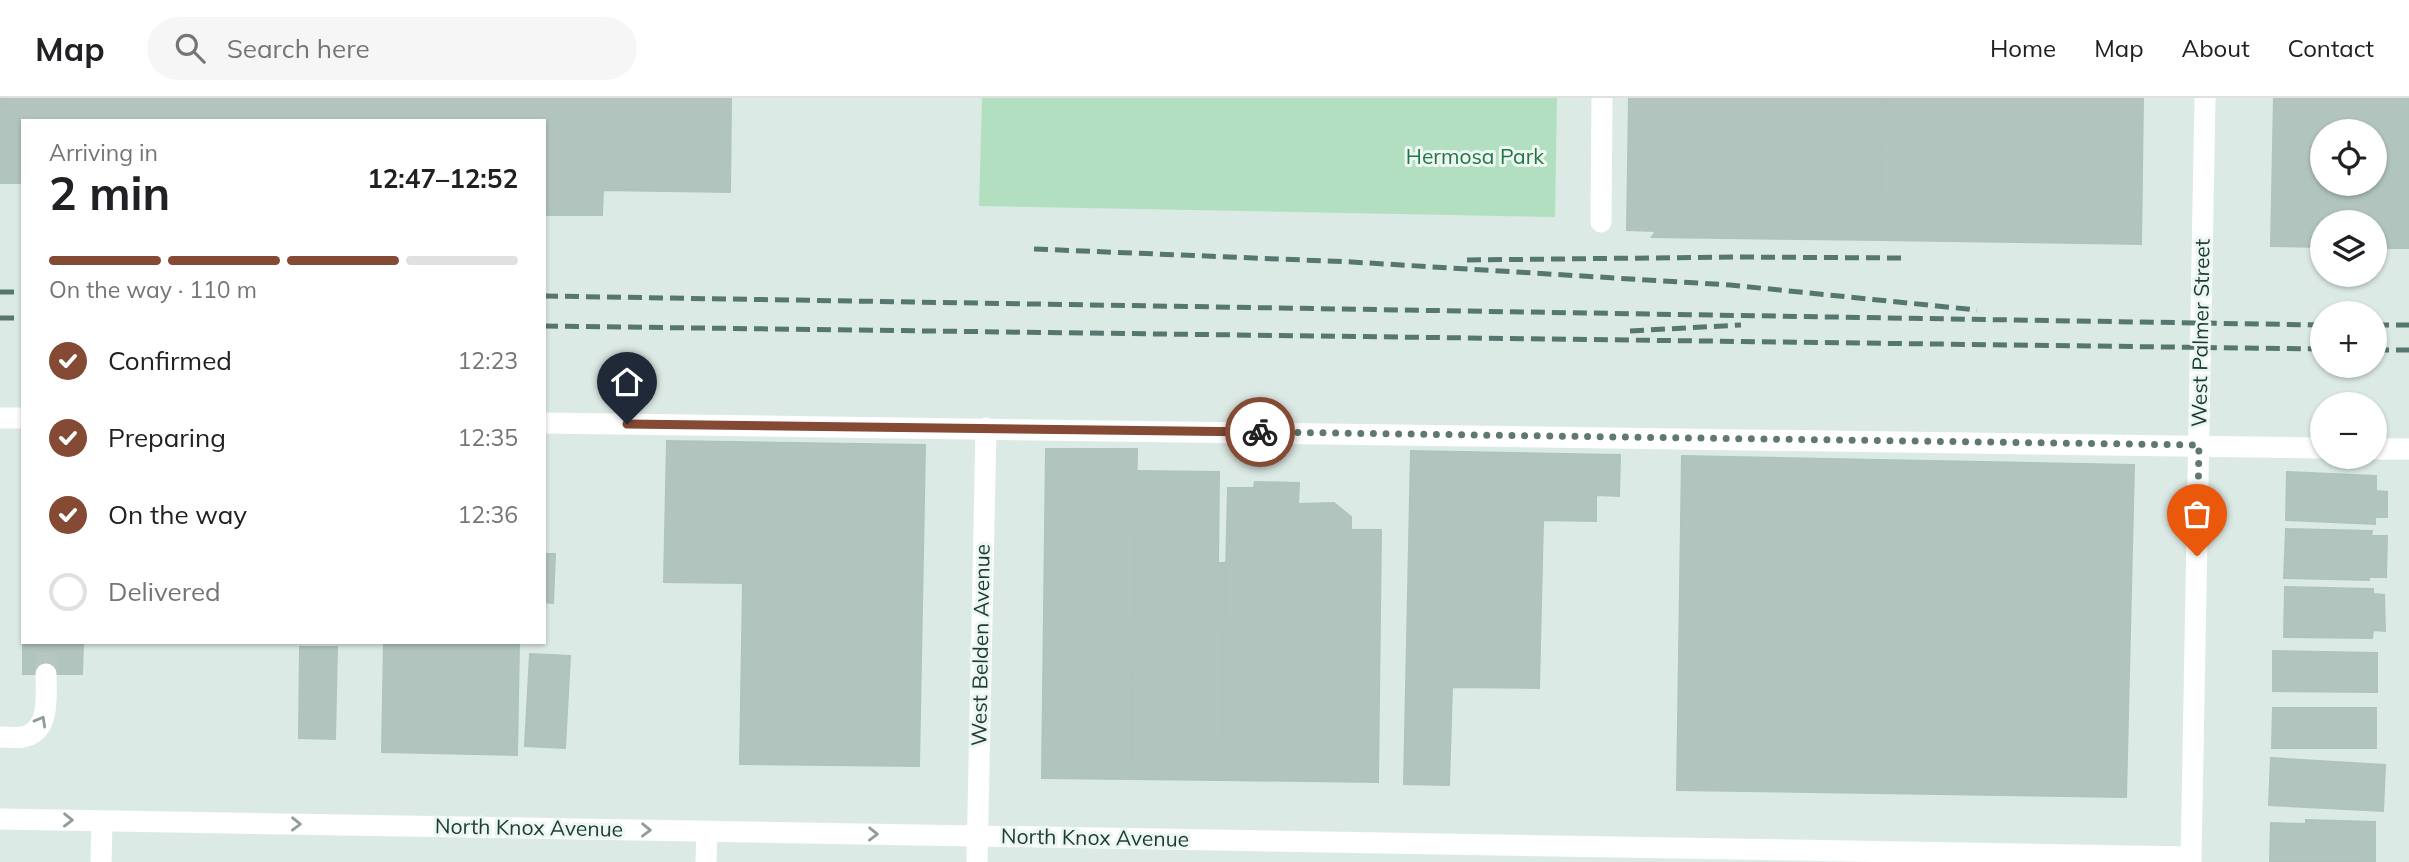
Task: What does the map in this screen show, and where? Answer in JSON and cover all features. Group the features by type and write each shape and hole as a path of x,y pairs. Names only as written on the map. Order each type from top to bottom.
{"street":[{"path":"1601,222 1602,98"},
{"name":"West Palmer Street","path":"2191,860 2205,98"},
{"path":"0,418 21,418"},
{"path":"546,424 2310,447"},
{"name":"West Belden Avenue","path":"977,862 986,428"},
{"path":"2387,449 2409,449"},
{"path":"0,737 24,737 37,730 46,712 46,674"},
{"name":"North Knox Avenue","path":"0,819 2191,860"},
{"path":"101,862 102,821"},
{"path":"706,862 707,831"}],"green space":[{"name":"Hermosa Park","path":"982,98 1557,98 1555,217 979,206"}],"building":[{"path":"0,98 731,98 730,192 603,190 602,215 546,215 546,119 21,119 21,183 0,183"},
{"path":"1629,98 1883,98 1880,240 1652,237 1656,231 1627,230"},
{"path":"1883,98 2143,98 2141,244 1880,240"},
{"path":"2274,98 2409,98 2409,248 2387,248 2387,210 2310,210 2310,247 2271,246"},
{"path":"667,441 925,445 919,766 740,764 743,583 664,582"},
{"path":"1046,449 1137,449 1131,779 1042,778"},
{"path":"1411,451 1620,455 1619,496 1596,495 1596,521 1543,520 1539,688 1452,687 1449,785 1404,784"},
{"path":"1682,456 2134,465 2126,797 1677,790"},
{"path":"1137,471 1219,472 1218,563 1225,563 1221,780 1131,779"},
{"path":"2287,472 2376,476 2376,491 2387,492 2387,517 2375,517 2375,524 2286,520"},
{"path":"1255,482 1299,483 1298,504 1334,503 1351,517 1351,530 1381,530 1378,782 1221,780 1228,488 1254,488"},
{"path":"2286,529 2372,531 2371,536 2387,536 2386,577 2369,577 2369,580 2284,578"},
{"path":"546,554 555,554 553,603 546,602"},
{"path":"2285,587 2373,589 2373,594 2384,595 2385,631 2373,630 2372,638 2284,637"},
{"path":"23,644 83,644 82,674 23,674"},
{"path":"384,644 519,644 517,755 382,752"},
{"path":"300,647 337,647 335,739 299,738"},
{"path":"2273,651 2377,653 2377,692 2273,691"},
{"path":"530,654 570,656 565,748 525,746"},
{"path":"2273,708 2376,708 2376,748 2272,748"},
{"path":"2271,758 2385,765 2383,811 2269,805"},
{"path":"2306,820 2375,822 2375,862 2270,861 2271,823 2306,824"}],"tunnel":[{"path":"46,674 47,644"}],"railway":[{"path":"1034,249 1352,262 1730,285 1977,310"},
{"path":"1467,260 1905,258"},
{"path":"0,292 21,292"},
{"path":"546,296 2310,325"},
{"path":"0,318 21,318"},
{"path":"1630,331 1741,325"},
{"path":"2387,325 2409,325"},
{"path":"546,326 2310,349"},
{"path":"2387,350 2409,350"}],"way so far":[{"path":"1260,432 2199,445 2197,556"}],"route":[{"path":"627,424 1260,432"}]}
